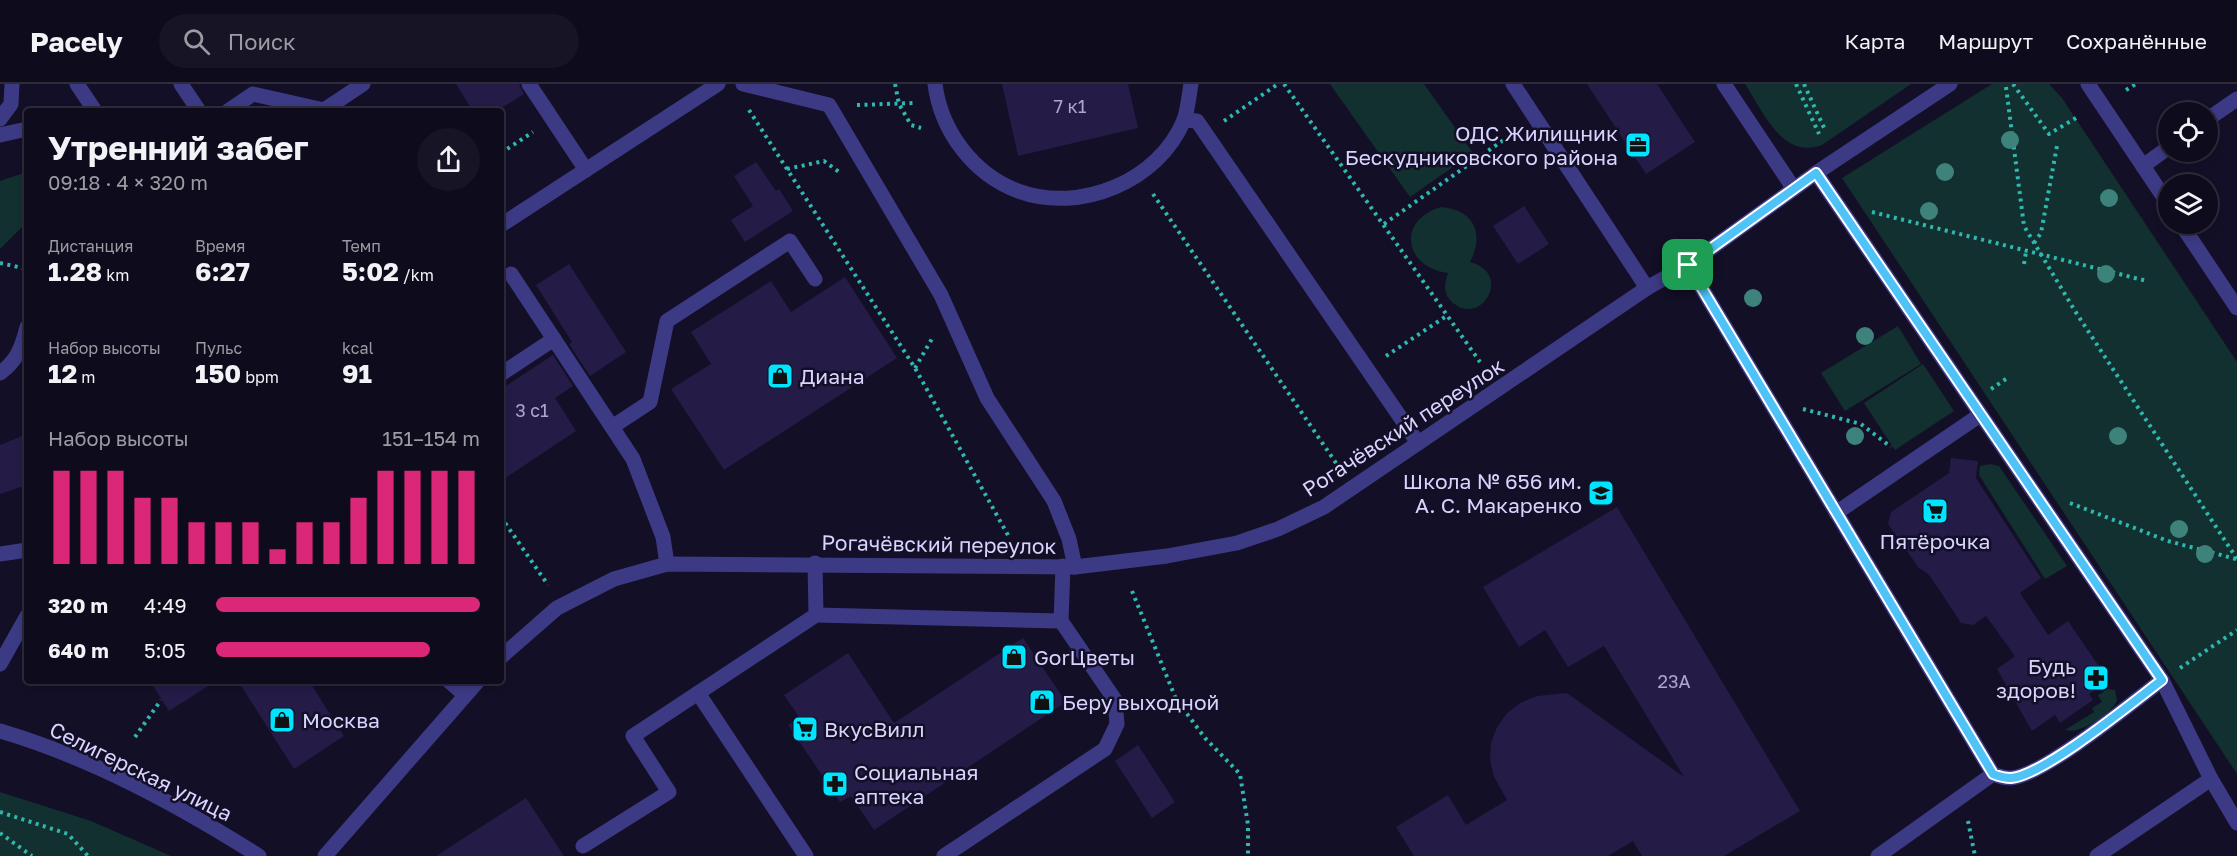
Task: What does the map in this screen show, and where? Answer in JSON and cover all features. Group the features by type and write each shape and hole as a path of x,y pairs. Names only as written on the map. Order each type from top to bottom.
{"street":[{"path":"0,119 11,104 12,84"},
{"path":"77,84 92,108"},
{"path":"181,84 197,108"},
{"path":"327,108 363,84"},
{"path":"529,84 586,170"},
{"path":"504,223 718,84"},
{"path":"743,84 829,105 941,295 987,398 1054,501 1069,539 1069,566 1062,621 1114,700 1118,724 1105,749 944,856"},
{"path":"935,84 937,102 953,139 982,170 1018,191 1060,198 1102,193 1140,174 1166,150 1184,120 1191,84"},
{"path":"1513,84 1647,288"},
{"path":"1724,84 1794,189"},
{"name":"Рогачёвский переулок","path":"504,654 557,608 614,579 667,564 1069,566 1193,552 1237,543 1278,529 1324,507 1647,288 1688,265 1816,173 1950,84"},
{"path":"2088,84 2158,188"},
{"path":"232,108 253,94 315,108"},
{"path":"2218,112 2237,99"},
{"path":"1184,120 1197,121 1418,443"},
{"path":"0,135 24,130"},
{"path":"2143,166 2158,155"},
{"path":"1816,173 2162,680 2211,779 2237,823"},
{"path":"2188,234 2237,308"},
{"path":"612,427 650,402 667,321 790,241 814,279"},
{"path":"1688,265 1993,774 2010,778 2031,771 2105,724 2162,680"},
{"path":"511,274 633,459 663,537 667,564"},
{"path":"0,373 12,365 24,335"},
{"path":"504,372 554,339"},
{"path":"1836,513 1980,415"},
{"path":"0,554 24,550"},
{"path":"815,563 816,615"},
{"path":"583,846 669,792 633,736 816,615 1062,621"},
{"path":"0,664 24,621"},
{"path":"452,684 465,695"},
{"path":"325,856 475,684"},
{"path":"698,693 806,856"},
{"name":"Селигерская улица","path":"0,731 43,744 151,794 196,817 259,856"},
{"path":"1878,856 1993,774"},
{"path":"2097,856 2211,779"}],"path":[{"path":"1206,134 1278,84"},
{"path":"1284,84 1480,362"},
{"path":"1796,84 1819,134"},
{"path":"1804,84 1825,130"},
{"path":"2013,84 2049,134 2076,118"},
{"path":"2126,90 2136,84"},
{"path":"2006,87 2024,226 2075,311 2237,559 2168,541 2028,486"},
{"path":"829,105 937,102"},
{"path":"744,103 915,368 1009,537"},
{"path":"1384,224 1535,117"},
{"path":"504,151 552,119"},
{"path":"2034,243 2041,233 2057,146"},
{"path":"787,169 824,161 842,174"},
{"path":"1140,174 1338,466"},
{"path":"1836,202 2146,282"},
{"path":"2024,264 2026,252"},
{"path":"0,263 24,268"},
{"path":"1366,369 1448,315"},
{"path":"915,368 935,334"},
{"path":"1776,412 1807,410 1861,424 1887,444 1906,465"},
{"path":"504,521 548,585"},
{"path":"1132,591 1176,699 1205,738 1240,774 1248,825 1248,856"},
{"path":"2162,680 2237,630"},
{"path":"135,737 161,700"},
{"path":"1964,794 1975,856"},
{"path":"0,812 68,834 88,856"},
{"path":"0,833 32,856"}],"green space":[{"path":"1330,84 1424,84 1473,153 1410,197"},
{"path":"1745,84 1911,84 1822,145 1808,148 1796,146 1775,130"},
{"path":"1992,84 2049,84 2062,98 2237,362 2237,774 1842,178"},
{"path":"24,173 24,225 0,249 0,181"},
{"path":"1441,207 1462,213 1474,225 1476,242 1470,262 1483,268 1490,276 1491,286 1488,296 1474,308 1464,309 1453,303 1445,289 1448,273 1433,269 1414,253 1411,243 1412,232 1417,222 1427,213"},
{"path":"1898,326 1921,364 1845,411 1821,373"},
{"path":"1923,364 1954,411 1895,450 1864,403"},
{"path":"1990,464 1999,466 2067,566 2045,579 1979,475 1980,466"},
{"path":"2108,689 2115,690 2117,700 2109,711 2086,726 2071,731 2065,730 2094,712 2092,708 2102,702 2098,695"},
{"path":"0,792 91,821 171,856 0,856"}],"building":[{"path":"456,84 519,84 524,94 502,108 471,108"},
{"path":"1002,84 1128,84 1138,128 1018,156"},
{"path":"1587,84 1657,84 1695,142 1646,174"},
{"path":"756,162 776,191 779,189 793,211 745,242 731,220 753,206 734,176"},
{"path":"1524,206 1549,244 1518,264 1493,226"},
{"path":"569,264 626,352 590,376 569,344 572,342 536,285"},
{"name":"Диана","path":"845,277 897,358 724,470 671,389 711,364 691,332 771,281 791,312"},
{"path":"553,355 573,386 555,398 576,431 504,479 504,387"},
{"path":"24,435 24,486 0,494 0,445"},
{"path":"1951,458 1978,461 1976,478 2041,578 2020,593 2048,635 2068,621 2109,681 2089,694 2093,700 2060,723 2055,715 2032,731 1997,669 2015,656 1986,616 1973,625 1961,623 1929,575 1918,567 1888,524 1891,512 1949,473"},
{"path":"1617,507 1800,811 1724,856 1642,856 1633,841 1608,856 1414,856 1396,827 1448,795 1466,825 1507,800 1494,777 1490,760 1491,743 1497,727 1507,713 1520,703 1537,696 1567,693 1684,777 1604,646 1568,667 1545,630 1519,647 1483,587"},
{"path":"1023,638 1066,702 874,830 851,796 840,802 788,725 799,717 784,695 848,653 894,723"},
{"path":"152,684 211,684 169,711"},
{"path":"240,684 311,684 344,736 294,769"},
{"path":"1138,745 1175,802 1152,818 1115,761"},
{"path":"526,798 564,856 436,856"}],"place":[{"name":"ОДС Жилищник Бескудниковского района","path":"1638,145"},
{"name":"Диана","path":"780,376"},
{"name":"Школа № 656 им. А. С. Макаренко","path":"1601,493"},
{"name":"Пятёрочка","path":"1935,511"},
{"name":"GorЦветы","path":"1014,657"},
{"name":"Будь здоров!","path":"2096,678"},
{"name":"Беру выходной","path":"1042,702"},
{"name":"Москва","path":"282,720"},
{"name":"ВкусВилл","path":"805,729"},
{"name":"Социальная аптека","path":"835,784"}],"route":[{"path":"1816,173 2162,680 2105,724 2069,749 2031,771 2010,778 1993,774 1688,265 1816,173"}]}
